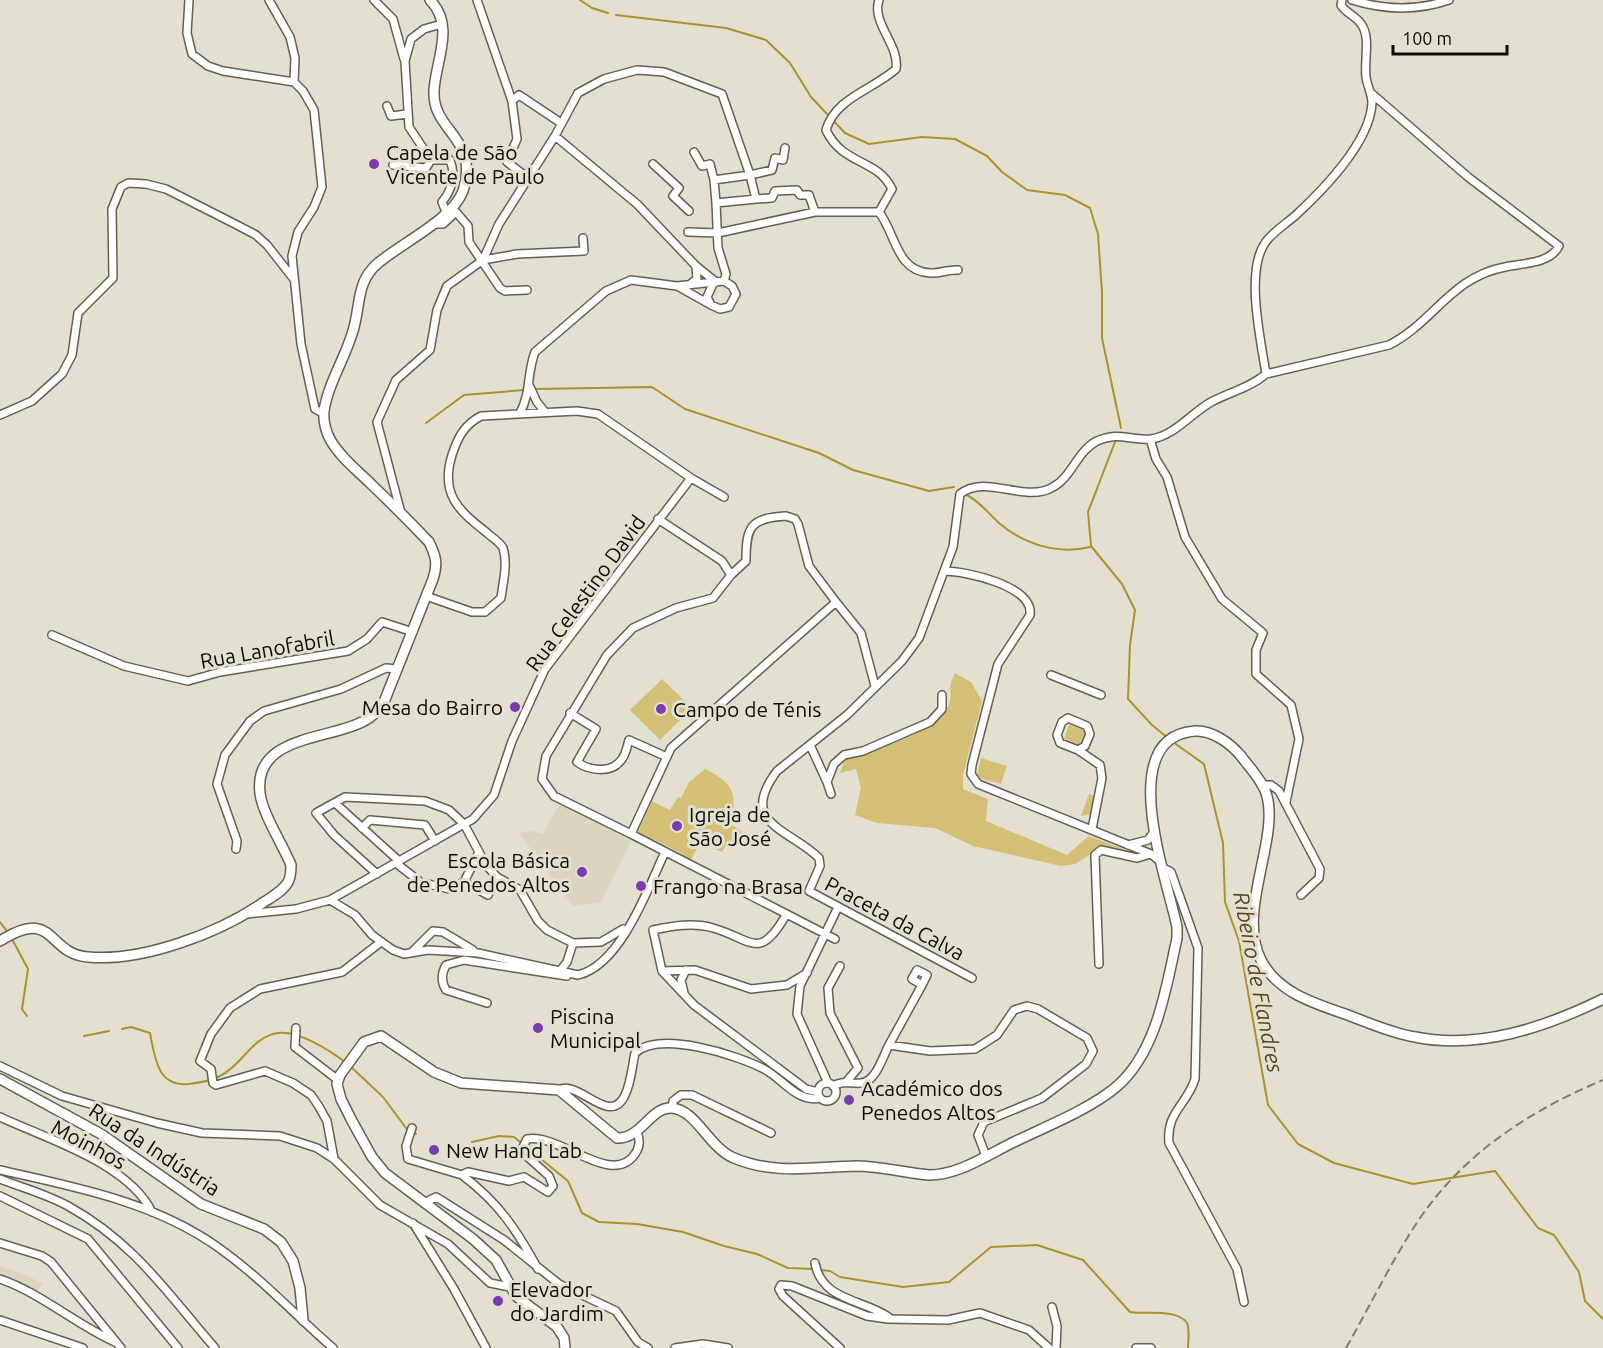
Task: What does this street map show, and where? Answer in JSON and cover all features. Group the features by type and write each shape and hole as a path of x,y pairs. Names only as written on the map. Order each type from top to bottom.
{"main road":[{"path":"0,941 18,930 37,928 45,931 72,953 100,957 185,943 247,914 279,892 289,882 291,873 291,865 259,792 262,773 269,759 278,750 290,744 362,723 373,716 384,702 437,566 435,554 429,542 350,464 331,441 324,414 327,394 354,330 364,278 377,264 446,212 458,201 463,190 466,158 462,145 435,105 434,90 443,45 442,24 430,0"},
{"path":"565,1348 564,1338 557,1327 516,1296 496,1260 473,1239 386,1173 372,1157 341,1099 339,1077 364,1042 381,1036 434,1072 461,1083 559,1090 617,1138 624,1138 637,1132 659,1112 672,1108 688,1113 719,1150 751,1164 784,1169 856,1166 940,1175 986,1156 1114,1089 1148,1042 1159,1018 1177,938 1148,786 1151,768 1160,750 1174,737 1195,731 1215,734 1236,750 1266,793 1269,815 1254,902 1255,933 1259,958 1272,977 1293,994 1413,1037 1444,1041 1483,1038 1528,1029 1565,1017 1603,999"},
{"name":"Rua da Indústria","path":"0,1079 101,1134 201,1204 264,1229 281,1242 296,1270 303,1320"}],"street":[{"path":"189,0 187,33 192,54 208,66 223,71 294,82 303,91 314,110 322,188 294,244 294,279 310,390 315,409 324,414"},
{"path":"269,0 290,37 295,58 294,82"},
{"path":"374,0 393,19 405,61 409,127 431,160"},
{"path":"477,0 512,101 517,139 507,162 528,178"},
{"path":"879,0 879,15 895,52 896,69 873,85 861,89 828,122 826,130 838,148 850,158 879,171 892,189 879,212"},
{"path":"1266,374 1256,317 1258,259 1265,242 1338,172 1360,137 1370,112 1371,93 1366,79 1364,28 1356,17 1344,10 1341,5 1342,0"},
{"path":"1352,0 1390,9 1449,0"},
{"path":"405,61 411,39 424,29 442,24"},
{"path":"483,260 499,224 555,136 578,93 604,80 637,70 664,72 722,94 756,199"},
{"path":"831,794 810,746 847,715 902,661 919,638 953,547 960,494 967,488 979,487 1035,493 1053,487 1078,456 1094,443 1119,435 1150,439 1163,435 1212,401 1236,392 1266,374 1304,363 1389,345 1404,338 1470,278 1500,268 1545,259 1556,252 1559,246 1468,177 1371,93"},
{"path":"512,101 519,95 561,123"},
{"path":"387,106 391,116 407,114"},
{"path":"555,136 637,204 668,233 696,266 718,282 735,290 735,299 725,309 711,305 677,286"},
{"path":"714,180 772,170 775,158 783,160 785,148"},
{"path":"694,152 702,166 710,164 714,180 718,248 726,274 707,297 711,305"},
{"path":"431,160 450,160 453,167 450,192 442,202 446,212"},
{"path":"393,165 426,168 431,160"},
{"path":"653,164 679,188 673,196 689,211"},
{"path":"0,415 32,401 62,374 72,355 78,314 113,278 112,209 121,187 128,183 146,184 166,189 256,235 294,279"},
{"path":"716,203 772,198 775,191 797,190 800,195 809,195 815,212"},
{"path":"430,224 442,224 456,212 468,226 469,242 500,288 505,291 527,290"},
{"path":"688,232 718,233 815,212 879,212"},
{"path":"879,212 899,256 909,265 930,273 945,269 958,270"},
{"path":"401,513 377,422 396,380 430,350 437,310 447,286 483,260 517,254 584,251 583,238"},
{"path":"689,285 697,279 696,266"},
{"path":"520,413 530,387 530,364 535,352 606,291 631,280 677,286 718,282"},
{"path":"530,387 537,402 546,412"},
{"path":"426,596 472,612 485,612 501,598 506,565 502,545 458,509 449,492 447,474 457,441 467,424 481,416 577,411 598,414 690,478 724,497"},
{"path":"1150,439 1156,459 1167,477 1185,537 1222,599 1263,633 1256,650 1256,674 1291,705 1299,739 1286,802"},
{"name":"Rua Celestino David","path":"247,914 296,909 330,900 473,819 494,795 512,741 545,669 690,478"},
{"path":"835,939 554,796 542,779 546,756 607,655 633,628 676,608 713,598 730,575 746,561 746,542 752,525 759,519 786,516 795,519 809,566 861,633 875,686"},
{"path":"658,519 722,561 730,575"},
{"path":"944,571 962,571 988,578 1027,600 1030,615 998,664 971,774 978,784 1151,854 1171,872 1176,884 1198,948 1199,969 1196,1079 1192,1089 1170,1120 1169,1143 1237,1269 1244,1302"},
{"path":"631,834 671,748 836,602"},
{"name":"Rua Lanofabril","path":"52,635 124,666 188,681 220,672 348,651 367,639 382,622 412,632"},
{"path":"236,849 237,841 222,804 217,784 225,755 250,721 264,711 341,689 386,668 398,669"},
{"path":"1051,675 1101,695"},
{"path":"827,782 834,764 844,754 863,751 930,722 942,709 942,695"},
{"path":"570,713 596,729 577,762 584,767 598,770 610,768 622,760 629,740 667,757"},
{"path":"1078,750 1085,746 1090,734 1087,726 1068,718 1062,722 1057,735 1060,743 1078,750 1100,765 1102,778 1092,829"},
{"name":"Praceta da Calva","path":"810,746 777,771 768,783 763,805 765,816 771,826 812,851 819,858 820,866 810,891 972,978"},
{"path":"1261,785 1271,785 1279,791 1322,874 1301,895"},
{"path":"377,874 334,835 316,813 345,797 425,801 449,810 464,824 479,852 497,877 520,890 538,921 548,930 573,943 601,942 616,935 628,925"},
{"path":"335,803 413,878 434,888 449,889 464,882 479,852"},
{"path":"362,828 370,820 425,825 435,841"},
{"path":"1128,845 1148,840 1155,830"},
{"path":"1099,964 1095,855 1101,850 1137,858 1151,854"},
{"path":"487,1003 446,990 442,984 446,965 464,960 564,977 587,973 614,951 665,852"},
{"path":"464,882 488,895 497,877"},
{"path":"330,900 355,915 381,942 404,954 413,951 478,953 572,974"},
{"path":"786,915 774,934 765,942 752,944 712,927 680,925 653,930 662,971 694,1005 806,1089 828,1101 836,1094 798,1014 800,986 838,907"},
{"path":"413,951 433,932 443,932 478,953"},
{"path":"334,1159 327,1121 311,1095 293,1083 265,1071 216,1085 213,1083 206,1064 200,1061 211,1034 230,1008 260,989 342,972 381,942"},
{"path":"560,971 567,962 573,943"},
{"path":"840,966 828,988 830,1013 858,1068 848,1081"},
{"path":"684,993 681,980 686,970"},
{"path":"662,971 695,970 751,989 787,985 807,973"},
{"path":"819,1095 822,1085 848,1081 862,1083 873,1076 922,985"},
{"path":"889,1045 930,1051 975,1049 998,1035 1014,1010 1027,1006 1038,1009 1087,1038 1093,1051 1086,1064 1042,1098 984,1122 978,1135 986,1156"},
{"path":"296,1028 294,1040 296,1047 339,1077"},
{"path":"559,1090 572,1089 605,1106 614,1107 626,1094 635,1053 649,1044 661,1044 719,1051 765,1070 803,1097 819,1095"},
{"path":"0,1066 62,1096 157,1123 202,1133 280,1136 317,1148 334,1159 380,1205 412,1221 448,1244 490,1283 510,1287"},
{"path":"672,1108 673,1101 681,1095 692,1095 771,1133"},
{"name":"Moinhos","path":"0,1117 93,1160 138,1192 152,1212"},
{"path":"412,1128 406,1146 408,1159 462,1175 493,1200 515,1226 538,1269"},
{"path":"462,1175 468,1172 509,1181 524,1177 542,1190 551,1191 553,1186 549,1176 521,1151 527,1139 549,1139 605,1165 624,1165 639,1147 637,1132"},
{"path":"0,1170 109,1196 152,1212 219,1248 333,1348"},
{"path":"0,1179 51,1198 84,1215 129,1249 162,1282 215,1348"},
{"path":"0,1196 88,1239 178,1348"},
{"path":"424,1203 436,1197 504,1240 559,1284 616,1311 638,1342 648,1348"},
{"path":"412,1221 454,1289 486,1348"},
{"path":"0,1243 42,1256 51,1262 119,1346"},
{"path":"815,1263 817,1274 836,1293 865,1308 881,1311 892,1319"},
{"path":"0,1278 29,1292 119,1346"},
{"path":"840,1348 783,1296 779,1289 781,1285 792,1286 867,1316 948,1320 980,1313 1029,1330 1049,1348"},
{"path":"1052,1307 1058,1326 1056,1348"},
{"path":"0,1320 83,1348"},
{"path":"675,1348 703,1344 728,1348"},
{"path":"1136,1348 1151,1348"}],"shaded area":[{"path":"955,673 971,682 982,701 963,775 963,789 988,799 986,821 1067,855 1089,836 1133,853 1102,847 1075,864 1061,866 973,846 935,828 877,823 855,815 861,788 856,769 840,773 845,759 887,746 932,724 943,715 949,704 951,683"},
{"name":"Campo de Ténis","path":"662,679 692,708 660,740 630,710"},
{"path":"1069,724 1085,733 1080,745 1064,739"},
{"path":"981,758 1007,766 1001,784 982,779 977,775"},
{"path":"705,769 722,779 731,790 734,804 732,825 743,832 742,845 727,843 722,852 701,842 690,861 682,856 683,854 637,834 652,801 670,810 678,797 681,798 689,782"},
{"path":"1089,794 1098,797 1090,814 1081,816"},
{"name":"Escola Básica de Penedos Altos","path":"560,803 631,841 601,902 573,906 519,833 534,831 543,834"},
{"path":"0,1266 43,1284 35,1294 0,1277"}],"waterway":[{"name":"Ribeiro de Flandres","path":"580,0 592,8 608,13"},
{"name":"Ribeiro de Flandres","path":"616,15 726,28 766,40 790,63 811,97 845,133 869,144 922,137 955,139 987,156 1002,172 1027,190 1065,195 1090,208 1098,234 1102,338 1121,428"},
{"path":"535,389 652,387 685,409 819,453 853,470 929,491 954,487"},
{"path":"426,423 464,395 524,390"},
{"name":"Ribeiro de Flandres","path":"1115,442 1088,512 1091,546 1122,584 1135,610 1130,645 1128,699 1152,725 1168,738"},
{"path":"967,495 1008,530 1030,542 1066,550 1090,547"},
{"name":"Ribeiro de Flandres","path":"1173,742 1204,764 1223,843 1225,902 1239,941 1268,1105 1298,1144 1334,1163 1413,1184 1495,1171 1538,1228 1554,1235 1579,1272 1585,1301 1603,1319"},
{"path":"0,922 9,934"},
{"path":"12,939 28,969 22,1009 27,1016"},
{"path":"122,1029 131,1027 150,1033 159,1069 170,1081 178,1084 197,1083 220,1076 235,1065 254,1045 278,1033 304,1038 345,1062"},
{"path":"84,1036 109,1031"},
{"path":"349,1065 383,1097 409,1132 416,1134"},
{"path":"472,1142 499,1136 514,1137 568,1181 582,1213 599,1222 637,1224 683,1232 757,1254 788,1268 815,1269"},
{"path":"821,1270 830,1271 840,1277 903,1287 949,1282 991,1247 1037,1245 1083,1260 1130,1312 1168,1314 1182,1318 1188,1326 1188,1348"}],"railway":[{"path":"1346,1348 1418,1221 1455,1175 1477,1155 1524,1121 1603,1080"}],"place":[{"name":"Capela de São Vicente de Paulo","path":"374,164"},
{"name":"Mesa do Bairro","path":"515,707"},
{"name":"Campo de Ténis","path":"661,709"},
{"name":"Igreja de São José","path":"677,826"},
{"name":"Escola Básica de Penedos Altos","path":"582,872"},
{"name":"Frango na Brasa","path":"641,886"},
{"name":"Piscina Municipal","path":"538,1028"},
{"name":"Académico dos Penedos Altos","path":"849,1100"},
{"name":"New Hand Lab","path":"434,1150"},
{"name":"Elevador do Jardim","path":"498,1301"}]}
